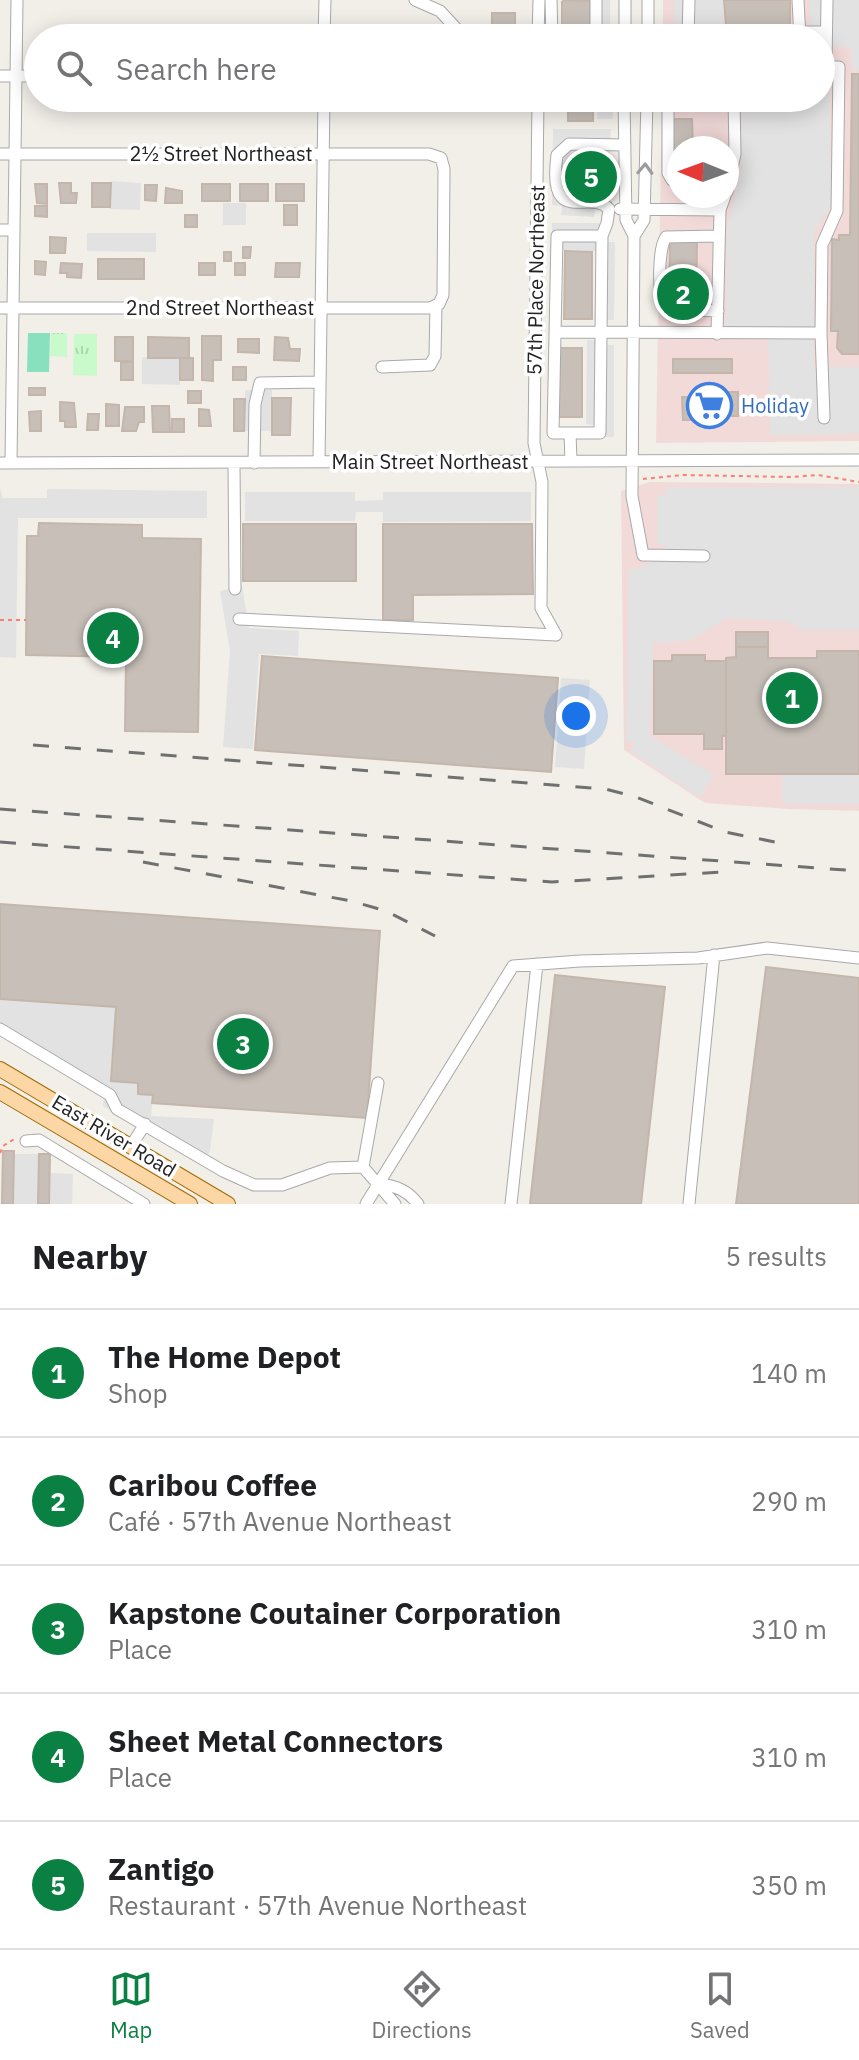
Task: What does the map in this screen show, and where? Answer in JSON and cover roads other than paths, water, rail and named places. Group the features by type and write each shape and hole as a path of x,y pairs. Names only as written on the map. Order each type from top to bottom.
{"main road":[{"name":"East River Road","path":"0,1069 228,1204"},
{"name":"East River Road","path":"0,1092 190,1204"}],"street":[{"path":"6,463 6,385 14,308 17,0"},
{"path":"324,24 325,0"},
{"path":"415,0 440,11 452,24"},
{"path":"538,24 539,0"},
{"path":"551,0 552,24"},
{"path":"596,0 596,24"},
{"path":"625,0 625,24"},
{"path":"648,0 648,24"},
{"path":"688,24 689,0"},
{"path":"798,0 799,24"},
{"path":"826,24 827,0"},
{"path":"824,418 822,245 837,211 839,67 835,67"},
{"path":"0,76 24,76"},
{"path":"319,462 324,112"},
{"name":"57th Place Northeast","path":"239,619 556,635 541,608 542,482 534,443 538,112"},
{"path":"624,112 626,220 634,236 633,507 643,555 704,556"},
{"path":"634,236 644,220 647,112"},
{"path":"669,136 670,112"},
{"path":"734,112 735,136"},
{"path":"625,145 569,144 556,159 557,187 569,203 601,203 609,209 720,210 717,334"},
{"name":"2½ Street Northeast","path":"0,154 323,153 429,154 441,158 444,169 443,295 438,305"},
{"path":"602,236 557,236 553,433 600,433 602,236 609,209"},
{"path":"0,230 14,230"},
{"path":"718,236 671,235 662,241 661,300 666,309 718,311"},
{"path":"382,367 430,365 435,356 438,305"},
{"name":"2nd Street Northeast","path":"0,308 430,308 438,305"},
{"path":"556,332 821,333"},
{"path":"254,463 255,404 260,383 320,382"},
{"path":"570,433 571,461"},
{"name":"Main Street Northeast","path":"6,463 859,460"},
{"path":"234,463 235,589"},
{"path":"366,1204 513,966 698,958 767,948 859,958"},
{"path":"689,1204 714,955"},
{"path":"511,1204 537,964"},
{"path":"0,1029 110,1095 117,1109 223,1171 254,1185 282,1185 330,1168 363,1167 395,1204"},
{"path":"363,1167 378,1083"},
{"path":"131,1146 145,1124"},
{"path":"26,1141 39,1140 144,1204"},
{"path":"380,1184 394,1185 411,1195 418,1204"}],"railway":[{"path":"33,745 605,789 636,797 725,832 785,844"},
{"path":"0,809 859,871"},
{"path":"0,842 552,882 722,872"},
{"path":"143,862 351,901 386,911 435,936"}],"place":[{"name":"Zantigo","path":"591,177"},
{"name":"Caribou Coffee","path":"683,294"},
{"name":"Holiday","path":"710,406"},
{"name":"Sheet Metal Connectors","path":"113,638"},
{"name":"The Home Depot","path":"792,698"},
{"name":"Kapstone Coutainer Corporation","path":"243,1044"}]}
